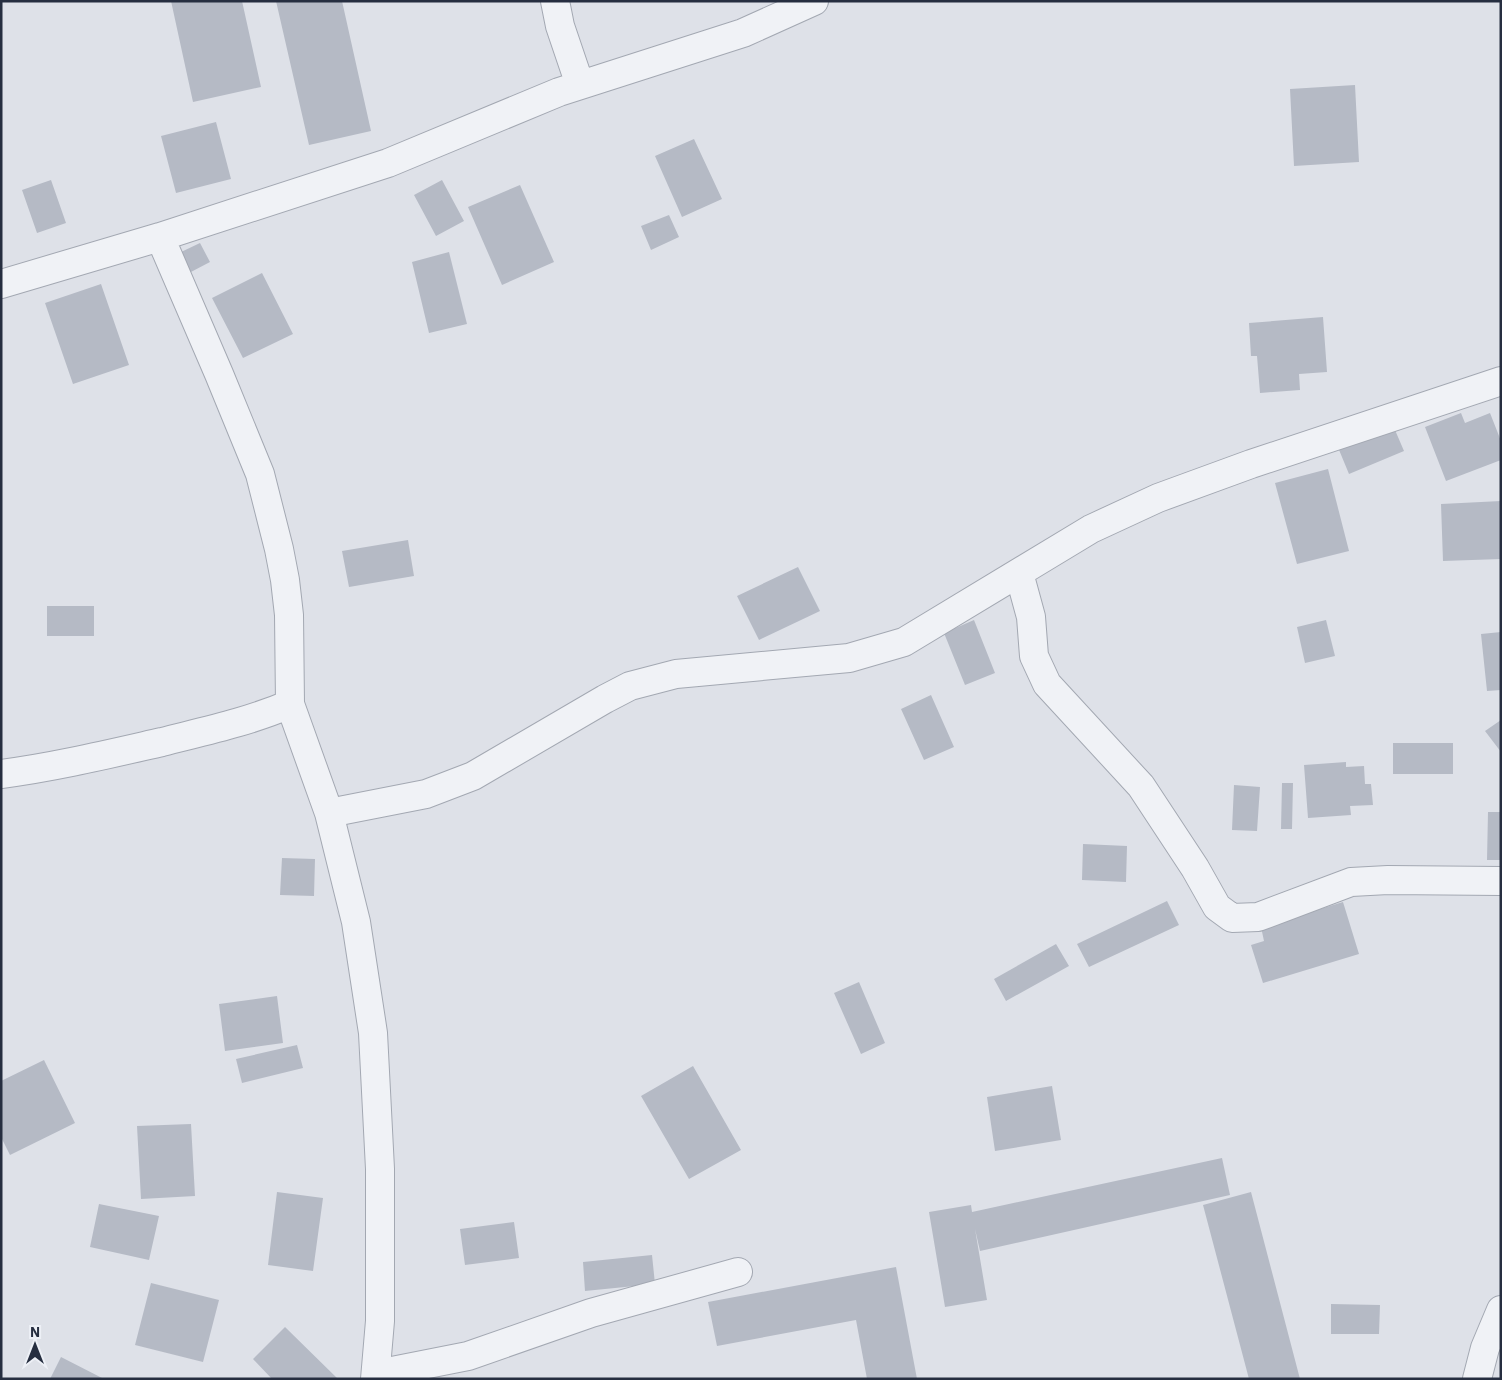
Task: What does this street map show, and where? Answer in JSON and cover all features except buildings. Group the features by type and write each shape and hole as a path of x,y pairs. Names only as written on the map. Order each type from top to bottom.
{"street":[{"path":"555,1 560,26 580,85"},
{"path":"1,284 160,238 388,163 559,92 744,32 814,1"},
{"path":"160,238 260,474 285,580 288,615 290,704 329,813 356,922 373,1033 380,1169 380,1321 376,1376 468,1356 592,1313 738,1272"},
{"path":"329,813 426,794 473,776 630,686 676,674 849,658 904,642 1091,529 1158,498 1251,464 1499,388"},
{"path":"1020,573 1030,617 1034,656 1047,684 1141,786 1195,868 1217,907 1232,918 1258,917 1351,882 1388,880 1501,881"},
{"path":"1,774 168,740 262,716 290,704"},
{"path":"1477,1379 1485,1348 1501,1310"}]}
